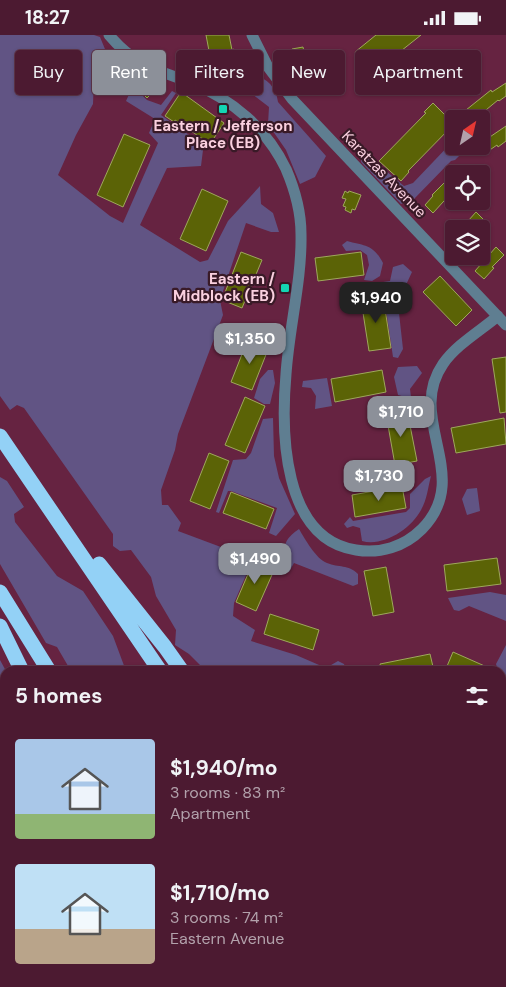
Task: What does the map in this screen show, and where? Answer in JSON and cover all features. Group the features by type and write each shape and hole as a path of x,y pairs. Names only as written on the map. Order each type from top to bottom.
{"highway":[{"path":"0,436 157,666"},
{"path":"11,452 178,666"},
{"path":"0,592 46,666"},
{"path":"0,626 20,666"}],"street":[{"path":"109,35 122,50 137,61 207,90 238,109 271,144 285,167 297,200 301,233 300,258 286,370 284,412 286,440 290,472 298,500 310,523 324,537 350,549 384,550 409,540 429,521 440,497 443,480 442,463 431,417 431,397 435,379 444,363 454,352 502,321"},
{"name":"Karatzas Avenue","path":"252,35 268,67 292,99 502,321"}],"shaded area":[{"path":"0,35 94,35 100,37 105,50 92,50 93,104 76,135 58,175 110,216 123,223 158,143 149,133 155,119 126,101 129,95 142,95 147,100 161,105 172,91 176,93 161,115 199,142 203,150 201,166 167,168 140,225 200,262 208,260 228,221 260,186 261,204 273,213 279,232 271,232 246,223 220,300 223,315 178,434 175,450 161,490 162,505 168,505 181,523 178,531 253,559 234,603 233,616 255,630 251,641 296,655 321,666 201,666 189,654 175,645 176,630 156,596 151,577 131,550 120,551 113,546 113,534 24,408 17,405 10,410 0,396"},
{"path":"263,79 273,87 273,95 277,95 278,102 326,156 315,177 300,184 286,150 268,124 269,107 253,95 263,95"},
{"path":"445,149 445,155 460,155 445,165 414,199 401,204 361,162 362,157 368,156 404,186 413,183"},
{"path":"347,241 364,245 376,252 383,263 380,276 372,281 364,280 369,265 367,255 360,250 346,251 342,245"},
{"path":"403,264 412,272 405,287 397,295 403,349 398,358 393,357 384,296 373,288 376,283 390,281 393,267"},
{"path":"417,366 422,373 410,389 411,397 398,395 394,377 398,367"},
{"path":"268,370 273,370 275,383 270,404 264,404 254,398 260,379"},
{"path":"327,378 332,406 315,409 316,396 311,388 302,387 303,381"},
{"path":"273,418 274,456 279,478 295,514 276,536 269,533 277,508 228,491 219,513 216,512 233,460 246,459 251,453 263,419"},
{"path":"431,476 421,510 411,524 396,535 379,541 362,541 360,528 353,526 347,528 344,524 350,517 353,521 406,512 410,508 410,494 425,479"},
{"path":"0,477 7,481 24,507 14,514 15,522 57,576 83,591 113,636 124,666 68,666 57,647 46,643 0,564"},
{"path":"477,488 480,511 467,515 462,499 467,489"},
{"path":"299,529 311,548 323,561 347,567 358,574 358,584 353,586 294,563 289,572 285,568 285,546 289,537"},
{"path":"490,592 506,595 506,621 469,606 459,611 454,610 448,598"},
{"path":"506,645 506,666 497,666"},
{"path":"338,661 345,666 329,666"}],"building":[{"path":"206,35 229,35 232,50 209,50"},
{"path":"376,35 421,35 402,50 357,50"},
{"path":"303,47 304,50 292,50"},
{"path":"506,83 506,96 486,110 466,110 491,90 492,92"},
{"path":"179,95 185,95 224,123 210,144 175,120 174,122 165,116"},
{"path":"433,103 445,115 445,133 408,171 401,181 379,161 426,113 424,112"},
{"path":"506,126 506,141 490,150 490,137"},
{"path":"124,134 150,145 123,207 97,195"},
{"path":"445,182 445,200 433,213 425,205"},
{"path":"202,189 228,201 206,251 180,239"},
{"path":"345,191 361,195 355,210 352,209 351,213 345,210 346,207 343,206 346,199 342,198"},
{"path":"476,212 484,220 469,220"},
{"path":"496,247 504,255 492,267 494,268 484,279 475,271 480,265 490,265 490,254"},
{"path":"241,252 262,260 242,308 222,300"},
{"path":"361,252 364,275 318,281 315,258"},
{"path":"440,276 472,310 456,326 423,292"},
{"path":"383,296 391,348 369,351 361,300"},
{"path":"248,339 269,347 252,390 231,382"},
{"path":"506,357 506,412 500,413 492,359"},
{"path":"382,370 386,392 335,402 331,379"},
{"path":"245,397 265,406 245,453 225,445"},
{"path":"407,410 417,461 395,465 386,414"},
{"path":"504,418 506,444 456,453 451,428"},
{"path":"209,453 229,461 210,509 190,501"},
{"path":"402,486 406,508 355,517 352,495"},
{"path":"231,492 274,509 266,529 223,513"},
{"path":"497,558 501,584 447,591 444,565"},
{"path":"254,560 275,568 256,611 236,602"},
{"path":"386,567 394,612 373,616 364,571"},
{"path":"270,614 319,630 313,650 264,634"},
{"path":"453,652 485,666 447,666"},
{"path":"430,654 433,666 380,666 380,664"}],"place":[{"name":"Eastern / Jefferson Place (EB)","path":"223,109"},
{"name":"Eastern / Midblock (EB)","path":"285,288"}]}
